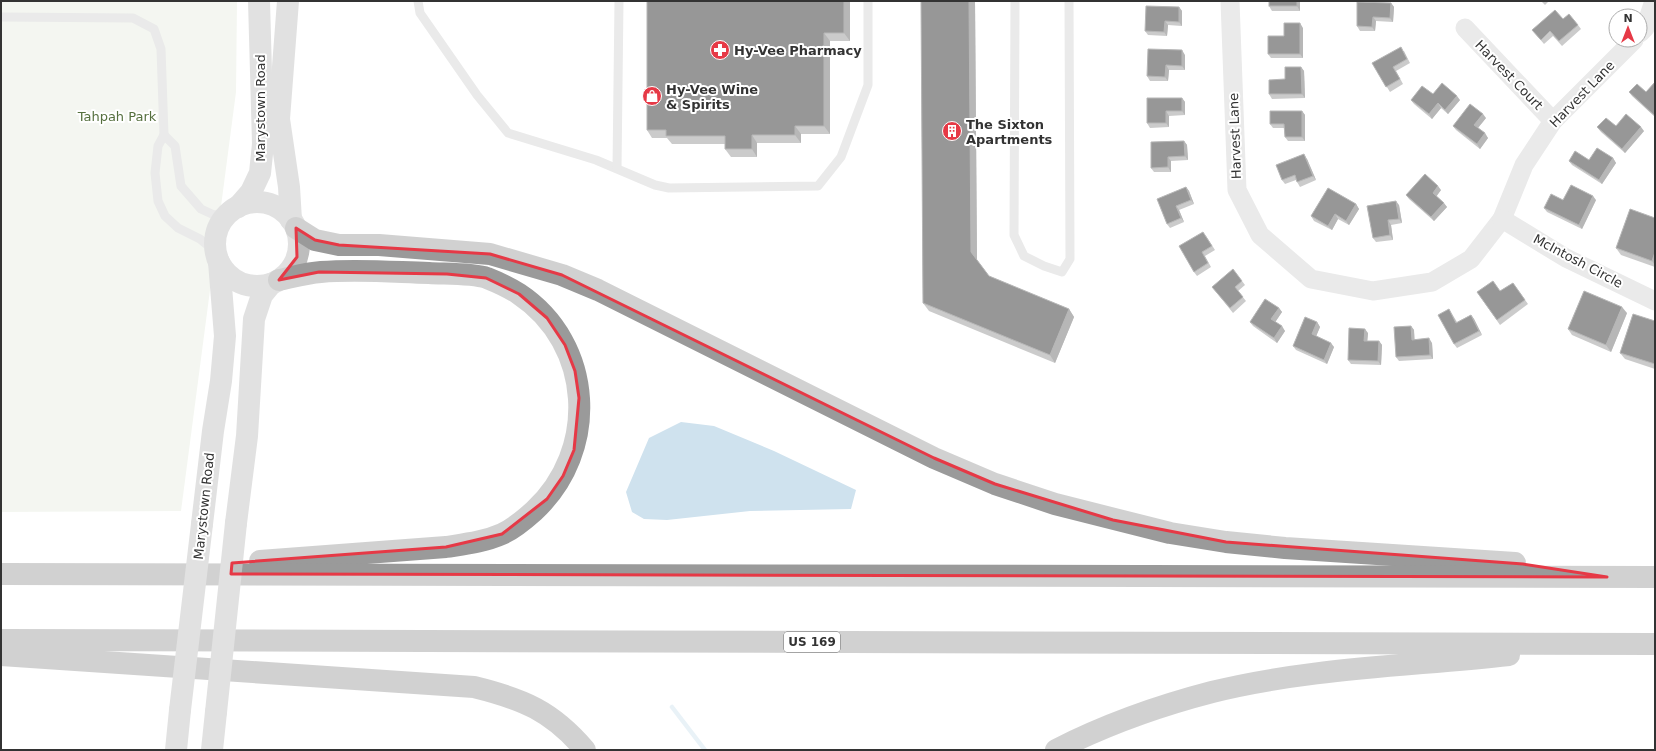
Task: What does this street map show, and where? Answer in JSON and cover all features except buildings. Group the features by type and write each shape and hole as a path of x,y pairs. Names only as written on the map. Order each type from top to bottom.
{"highway":[{"path":"293,224 315,240 340,245 379,245 490,254 562,275 598,290 934,458 995,484 1055,504 1106,518 1170,533 1226,542 1285,548 1523,564 1608,577"},
{"path":"54,574 325,557 446,547 473,543 502,534 525,519 547,499 563,476 574,450 578,425 578,391 575,371 565,346 547,318 519,294 486,278 447,274 319,272 275,282"},
{"path":"1,574 1655,577"},
{"name":"US 169","path":"1,640 1655,644"},
{"path":"1056,750 1114,724 1164,706 1212,692 1263,682 1363,668 1450,662 1624,644"},
{"path":"1,655 474,687 508,695 543,711 570,732 585,750"}],"main road":[{"name":"Marystown Road","path":"233,210 251,192 260,173 263,144 259,1"},
{"name":"Marystown Road","path":"288,1 279,119 293,224"},
{"path":"212,750 236,523 247,436 254,319 262,295 275,282 287,274 297,257 298,238 293,224 284,213 267,204 252,203 233,210 217,231 217,257 233,278 242,283 261,286 275,282"},
{"name":"Marystown Road","path":"176,750 213,431 221,381 225,336 217,257"}],"street":[{"name":"Harvest Lane","path":"1230,1 1238,190 1260,235 1311,278 1373,291 1432,282 1471,259 1502,219 1524,165 1553,121 1626,48"},
{"path":"1648,19 1654,1"},
{"name":"Harvest Court","path":"1465,28 1553,121"},
{"name":"McIntosh Circle","path":"1502,219 1566,258 1655,301"}],"lane":[{"path":"418,1 420,13 477,95 508,133 596,160 669,188 818,186 841,157 868,85 868,1"},
{"path":"617,168 619,1"},
{"path":"1015,1 1014,235 1024,256 1044,266 1062,272 1070,259 1069,1"},
{"path":"1,17 133,18 154,29 161,49 164,135 158,146 155,173 158,201 164,216 178,228 200,239 217,257"},
{"path":"164,135 175,146 181,186 201,210 214,215 233,210"}],"highlighted area":[{"path":"296,228 315,240 339,245 490,254 562,275 934,458 995,484 1113,520 1226,542 1523,564 1607,577 231,574 232,563 446,547 502,534 547,499 563,476 574,450 579,398 575,371 565,345 547,318 519,294 486,278 447,274 319,272 279,280 297,257"}],"green space":[{"name":"Tahpah Park","path":"1,1 237,1 236,92 181,511 1,512"}],"water":[{"path":"681,422 714,426 774,451 856,490 851,509 750,511 667,520 644,519 632,512 626,492 649,438"}],"waterway":[{"path":"672,707 705,750"}],"place":[{"name":"Hy-Vee Pharmacy","path":"720,50"},
{"name":"Hy-Vee Wine & Spirits","path":"652,96"},
{"name":"The Sixton Apartments","path":"952,131"}]}
